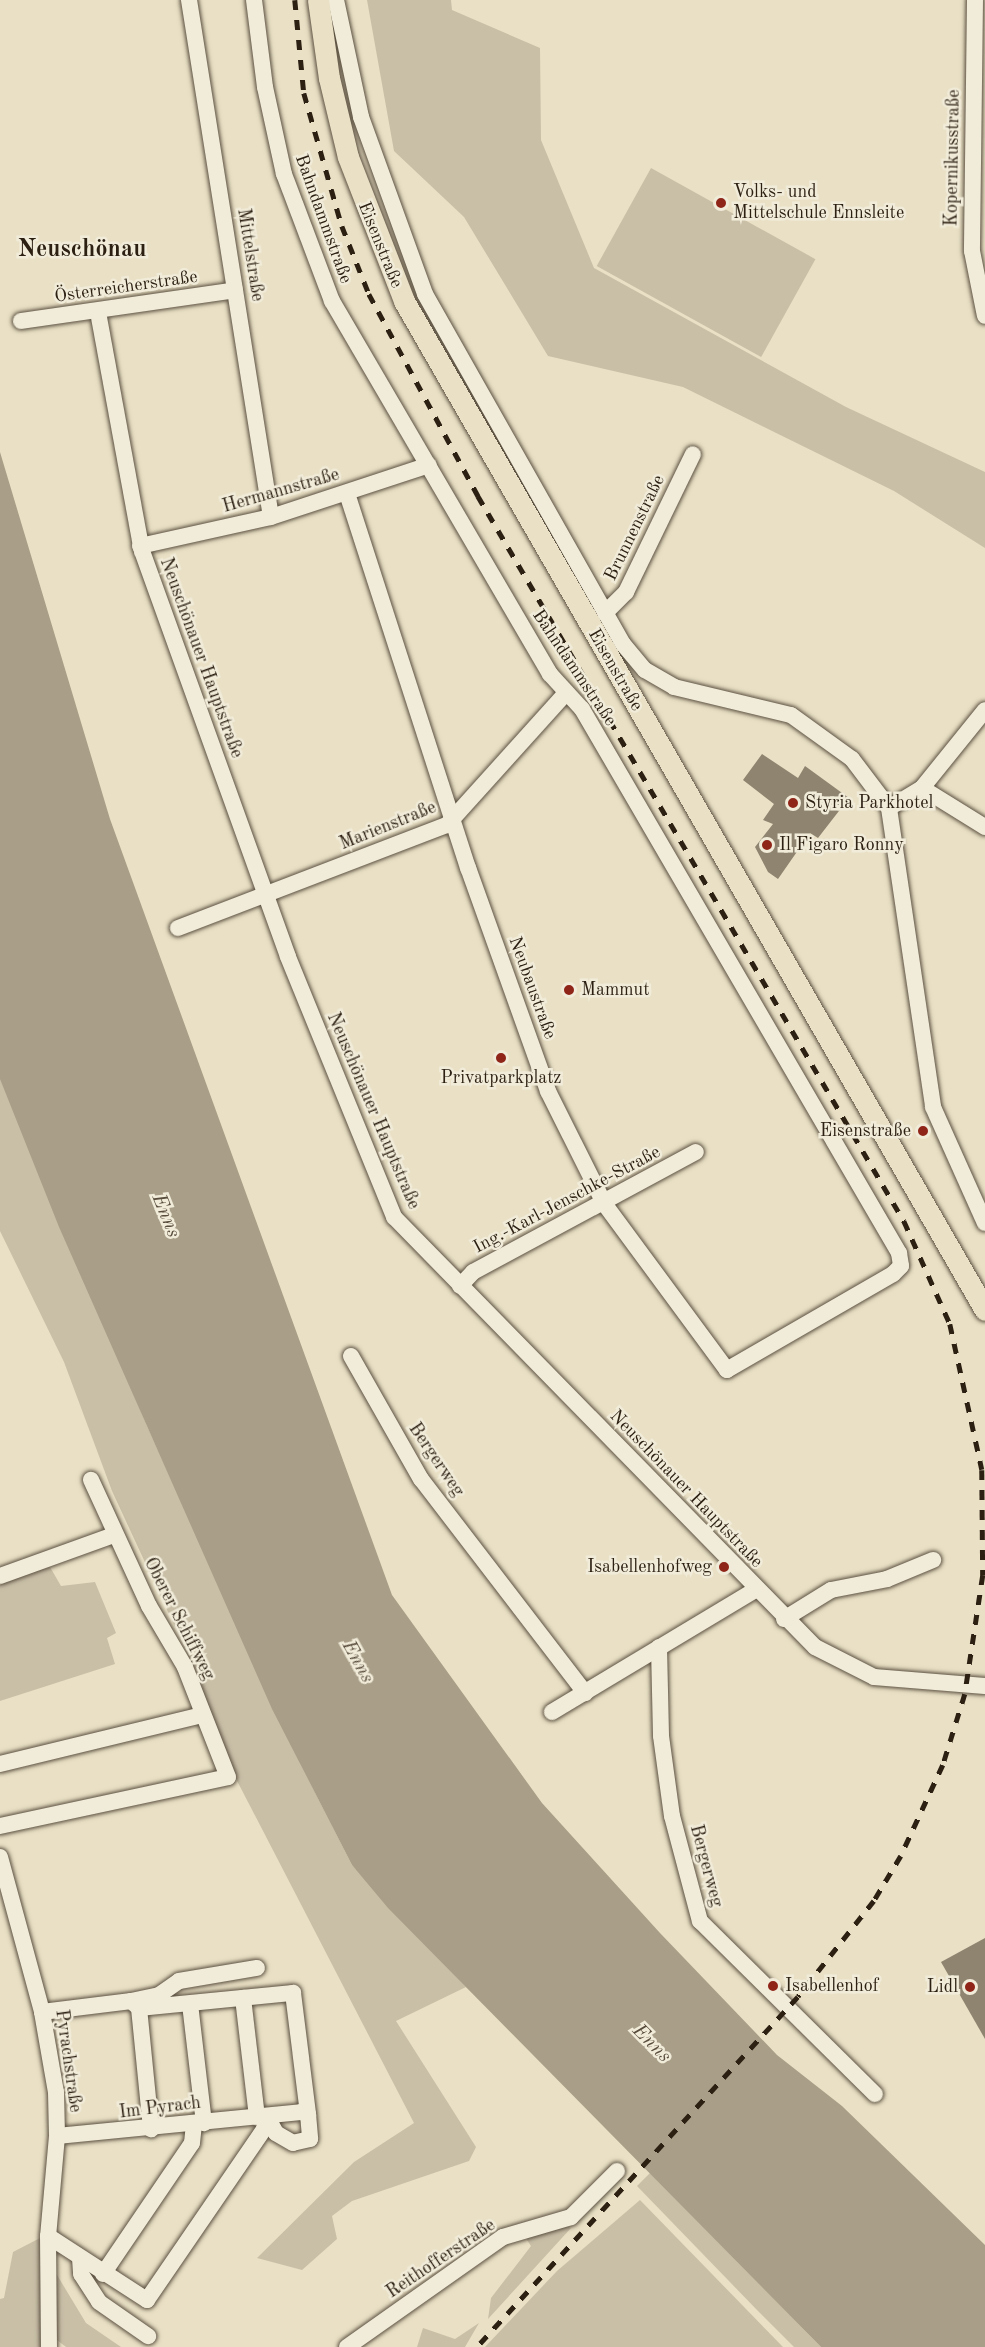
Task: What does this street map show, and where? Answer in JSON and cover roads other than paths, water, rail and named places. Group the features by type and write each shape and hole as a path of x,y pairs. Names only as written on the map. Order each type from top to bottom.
{"main road":[{"name":"Eisenstraße","path":"318,0 329,78 361,199 404,301 985,1310"}],"street":[{"name":"Mittelstraße","path":"189,0 271,517"},
{"name":"Bahndammstraße","path":"254,0 276,143 303,233 350,335 566,693 582,709 899,1253 897,1271 811,1325"},
{"name":"Eisenstraße","path":"336,0 361,117 425,294 605,613 645,670 688,693 791,715 852,759 889,808 931,1098 950,1154 985,1223"},
{"name":"Kopernikusstraße","path":"975,0 979,209 973,271 985,316"},
{"name":"Österreicherstraße","path":"21,321 98,312 236,290"},
{"name":"Neuschönauer Hauptstraße","path":"98,312 140,546 266,894 394,1217 755,1590 784,1619 833,1659 874,1677 985,1686"},
{"name":"Brunnenstraße","path":"605,613 626,592 693,454"},
{"name":"Hermannstraße","path":"140,546 271,517 429,465"},
{"name":"Neubaustraße","path":"347,493 453,820 548,1091 604,1203 727,1370 811,1325"},
{"name":"Marienstraße","path":"178,928 416,839 453,820 566,693"},
{"path":"889,808 922,788 985,710"},
{"path":"922,788 985,827"},
{"name":"Ing.-Karl-Jenschke-Straße","path":"460,1286 473,1272 696,1152"},
{"name":"Bergerweg","path":"351,1356 422,1479 585,1693"},
{"name":"Oberer Schiffweg","path":"0,1826 228,1777 185,1667 114,1535 92,1480"},
{"path":"0,1576 114,1535"},
{"path":"784,1619 831,1590 886,1579 933,1560"},
{"path":"552,1712 755,1590"},
{"name":"Bergerweg","path":"659,1647 661,1736 672,1816 700,1921 875,2094"},
{"path":"0,1764 202,1715"},
{"name":"Pyrachstraße","path":"0,1857 42,2012 56,2092 57,2136 48,2236 50,2347"},
{"path":"135,2005 159,1995 179,1981 257,1968"},
{"path":"42,2012 135,2005 190,2004 293,1993 310,2139 300,2144 276,2133 262,2117"},
{"path":"48,2236 142,2299 151,2297 264,2129 243,1998"},
{"path":"103,2274 192,2143 199,2124 190,2004"},
{"path":"135,2005 151,2129"},
{"name":"Im Pyrach","path":"57,2136 308,2114"},
{"name":"Reithofferstraße","path":"347,2347 503,2237 571,2217 617,2171"},
{"path":"80,2258 81,2274 99,2302 148,2337"}],"water":[{"name":"Enns","path":"0,452 110,819 392,1595 542,1803 660,1933 777,2055 842,2106 985,2245 985,2347 821,2347 388,1908 352,1865 272,1709 59,1227 0,1079"}],"railway":[{"path":"295,0 304,93 342,226 369,294 478,496 904,1221 950,1324 982,1470 983,1575 965,1694 943,1765 901,1856 874,1901 798,1997 477,2347"}],"place":[{"name":"Volks- und Mittelschule Ennsleite","path":"721,203"},
{"name":"Styria Parkhotel","path":"793,803"},
{"name":"Il Figaro Ronny","path":"767,845"},
{"name":"Mammut","path":"569,990"},
{"name":"Privatparkplatz","path":"501,1058"},
{"name":"Eisenstraße","path":"923,1131"},
{"name":"Isabellenhofweg","path":"724,1567"},
{"name":"Isabellenhof","path":"773,1986"},
{"name":"Lidl","path":"970,1987"}],"district":[{"name":"Neuschönau","path":"82,251"}]}
